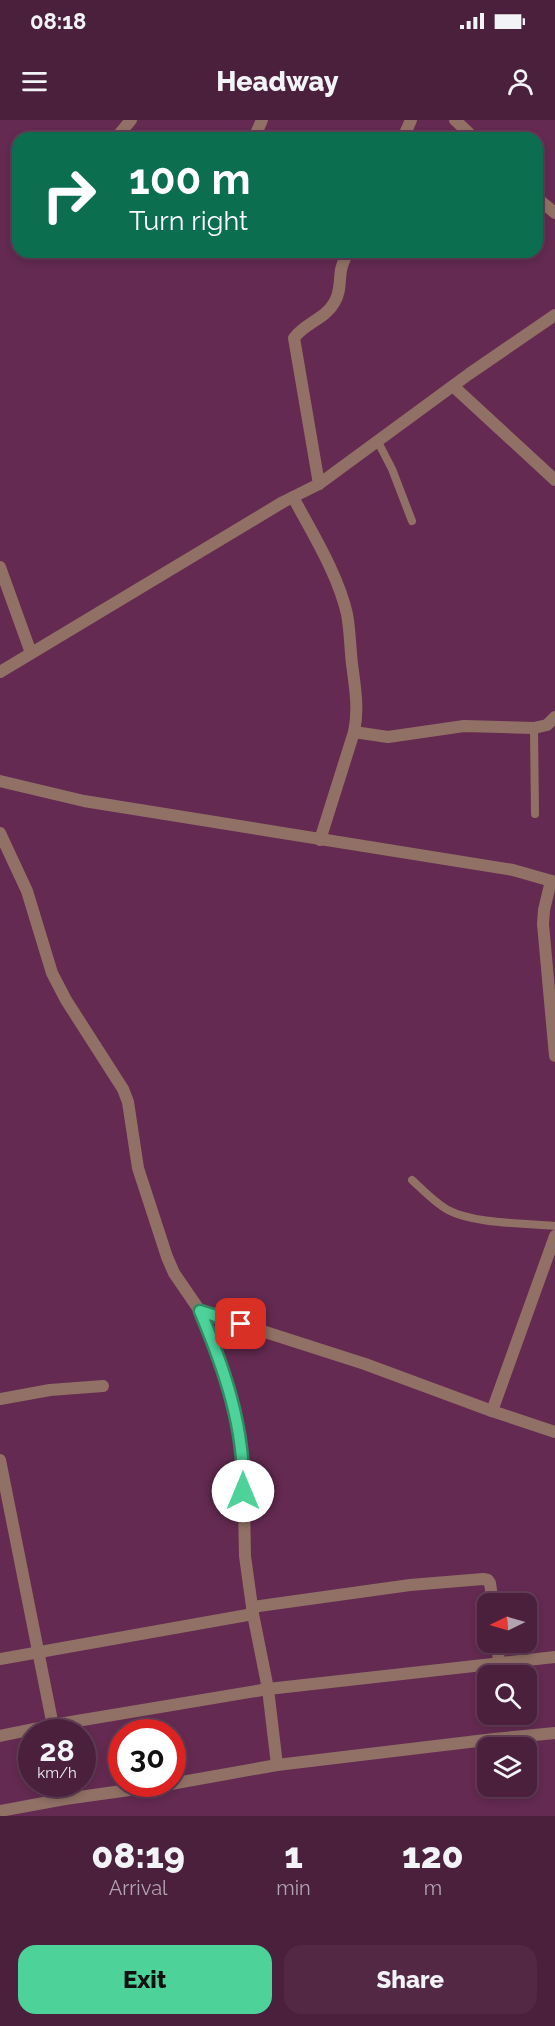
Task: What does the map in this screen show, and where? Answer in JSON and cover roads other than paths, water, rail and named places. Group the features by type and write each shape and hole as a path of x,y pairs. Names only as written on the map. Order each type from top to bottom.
{"street":[{"path":"121,132 131,120"},
{"path":"455,120 468,132"},
{"path":"543,203 555,213"},
{"path":"319,484 295,355 294,338 299,331 323,316 334,303 340,289 341,268 345,258"},
{"path":"0,672 293,497 319,484 555,315"},
{"path":"453,386 555,480"},
{"path":"293,497 321,551 346,612 356,690 357,720 320,840"},
{"path":"0,567 31,653"},
{"path":"354,732 388,737 464,726 534,728 547,725 555,717"},
{"path":"0,781 84,801 513,870 553,881 544,910 543,924 555,1056"},
{"path":"0,832 27,891 52,973 66,1000 123,1089 128,1102 138,1168 167,1257 174,1273 200,1311 230,1393 243,1456 243,1534 253,1610 268,1689 277,1765"},
{"path":"492,1411 555,1236"},
{"path":"200,1311 365,1364 555,1432"},
{"path":"0,1399 50,1390 103,1386"},
{"path":"0,1460 51,1719"},
{"path":"0,1659 253,1610 410,1585 483,1579 490,1583 491,1593"},
{"path":"498,1653 499,1662"},
{"path":"96,1721 268,1689 555,1657"},
{"path":"0,1811 277,1765 494,1738 555,1733"},
{"path":"0,1736 18,1734"}],"lane":[{"path":"378,442 392,469 412,521"},
{"path":"534,728 536,814"},
{"path":"412,1180 442,1206 456,1213 492,1221 555,1226"}]}
